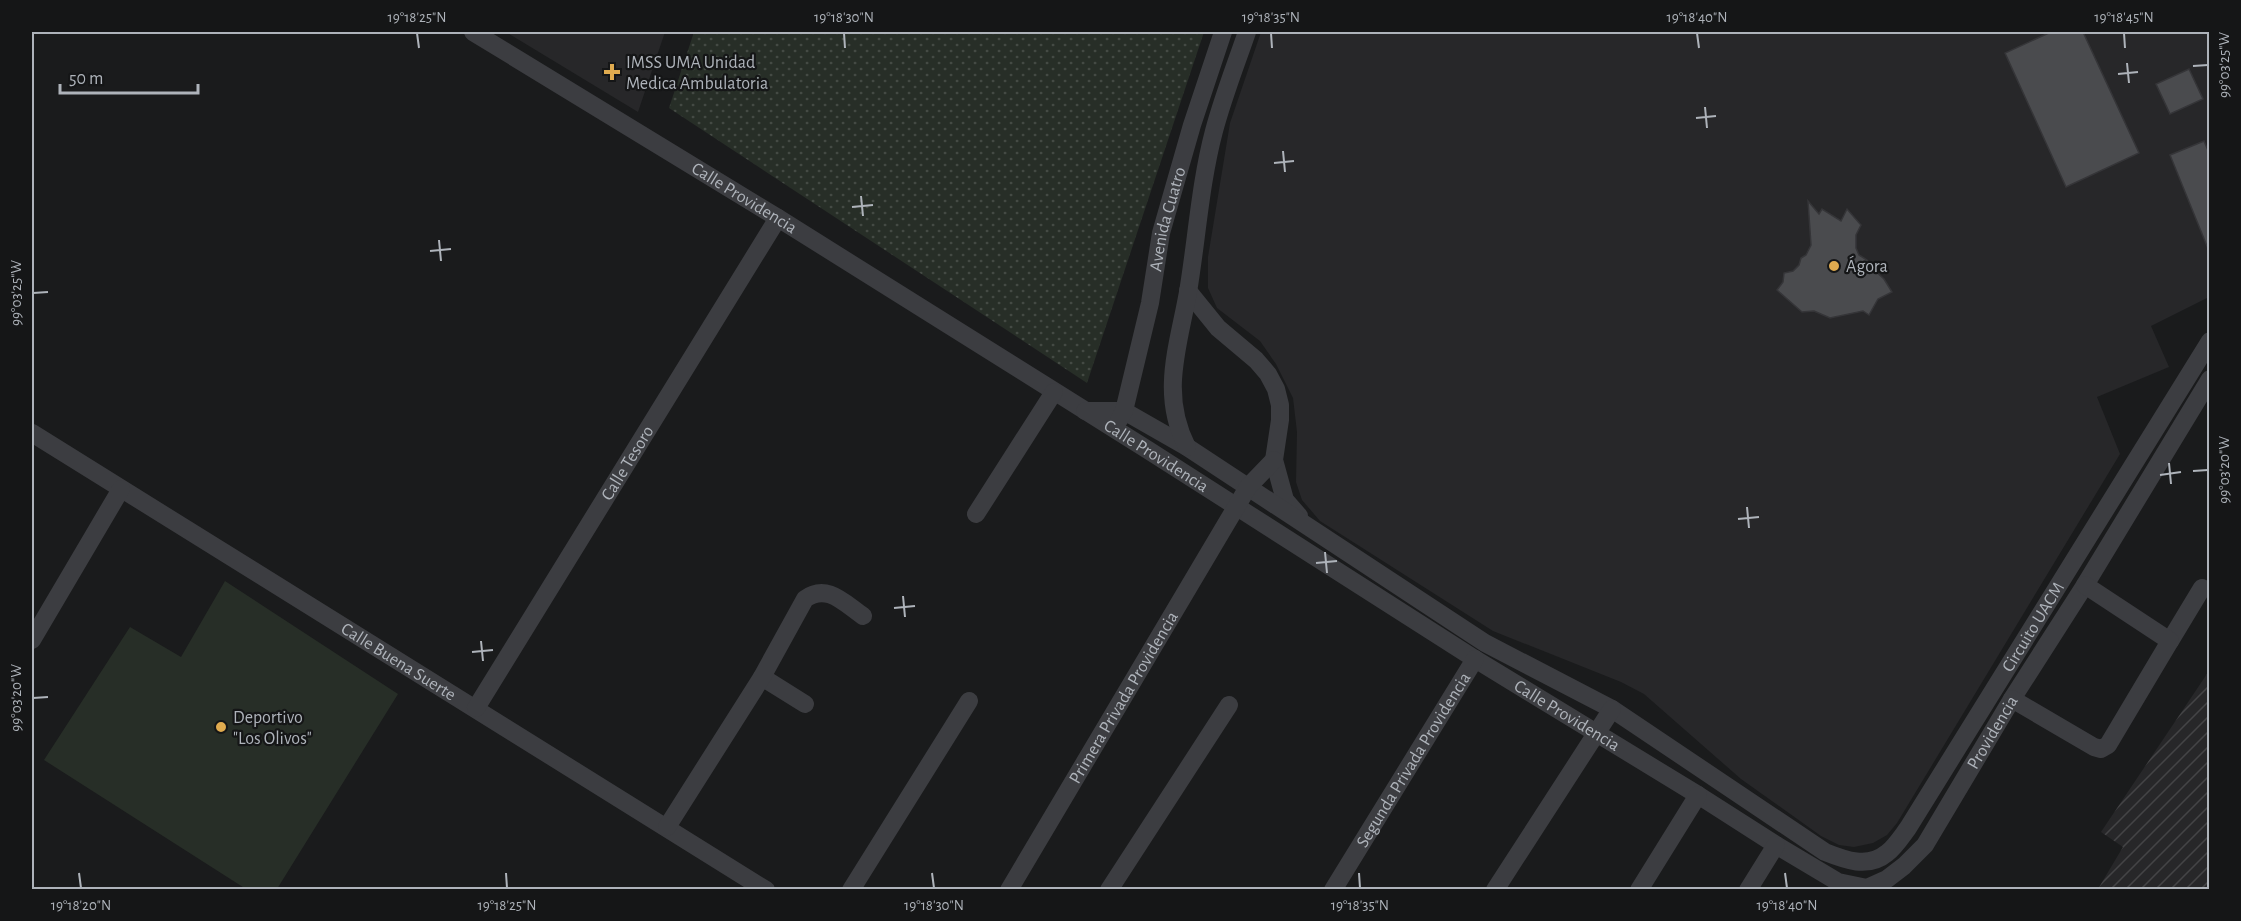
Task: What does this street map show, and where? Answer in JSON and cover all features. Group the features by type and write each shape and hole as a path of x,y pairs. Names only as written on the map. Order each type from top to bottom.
{"street":[{"name":"Calle Providencia","path":"473,32 778,218 1475,659 1838,882"},
{"name":"Avenida Cuatro","path":"1114,430 1124,411 1150,303 1161,233 1192,125 1223,32"},
{"name":"Avenida Cuatro","path":"1187,447 1178,428 1173,407 1172,375 1188,291 1198,210 1214,131 1247,32"},
{"name":"Calle Tesoro","path":"476,708 778,218"},
{"name":"Avenida Cuatro","path":"1188,291 1218,328 1256,360 1268,374 1276,389 1280,405 1280,420 1274,460 1285,500 1309,529"},
{"name":"Circuito UACM","path":"1825,852 1847,861 1869,862 1887,854 1908,828 2210,341"},
{"name":"Providencia","path":"1838,882 1867,889 1887,879 1925,845 2012,699 2085,585 2210,379"},
{"path":"976,514 1054,392"},
{"path":"1085,411 1124,411"},
{"name":"Calle Providencia","path":"1124,411 1187,447 1485,643 1612,709 1825,852"},
{"name":"Calle Buena Suerte","path":"32,433 766,890"},
{"name":"Primera Privada Providencia","path":"1009,890 1248,487 1274,460"},
{"path":"32,640 121,489"},
{"path":"2085,585 2170,641"},
{"path":"2012,699 2094,747 2101,749 2108,745 2202,588"},
{"path":"667,827 762,677 805,599 815,592 826,592 863,616"},
{"name":"Segunda Privada Providencia","path":"1334,890 1475,659"},
{"path":"762,677 805,704"},
{"path":"851,890 969,701"},
{"path":"1109,890 1229,705"},
{"path":"1495,890 1612,709"},
{"path":"1639,890 1698,795"},
{"path":"1748,890 1776,845"}],"shaded area":[{"name":"IMSS UMA Unidad Medica Ambulatoria","path":"506,32 665,32 638,112"},
{"path":"694,32 1204,32 1087,383 669,108"},
{"path":"1261,32 2209,32 2209,297 2151,326 2169,367 2097,397 2120,454 1897,823 1887,835 1873,843 1854,847 1839,845 1821,836 1741,779 1644,694 1621,682 1493,631 1320,521 1302,500 1296,482 1297,432 1293,398 1276,364 1260,341 1217,308 1208,288 1208,257 1230,123"},
{"name":"Deportivo \"Los Olivos\"","path":"225,581 398,694 277,889 246,889 44,760 130,627 181,657"},
{"path":"2209,671 2209,889 2098,889 2123,847 2101,832"}],"building":[{"path":"2051,32 2083,32 2139,153 2066,187 2005,53"},
{"path":"2189,69 2203,99 2170,114 2156,84"},
{"path":"2204,141 2210,155 2209,251 2170,155"},
{"name":"Ágora","path":"1808,201 1819,214 1822,209 1841,221 1847,209 1861,225 1856,235 1856,248 1859,255 1867,260 1884,279 1892,292 1878,299 1869,315 1863,311 1830,318 1814,311 1802,312 1777,290 1783,282 1784,273 1793,271 1799,265 1801,258 1806,255 1811,245"}],"place":[{"name":"IMSS UMA Unidad Medica Ambulatoria","path":"612,72"},
{"name":"Ágora","path":"1834,266"},
{"name":"Deportivo \"Los Olivos\"","path":"221,727"}]}
